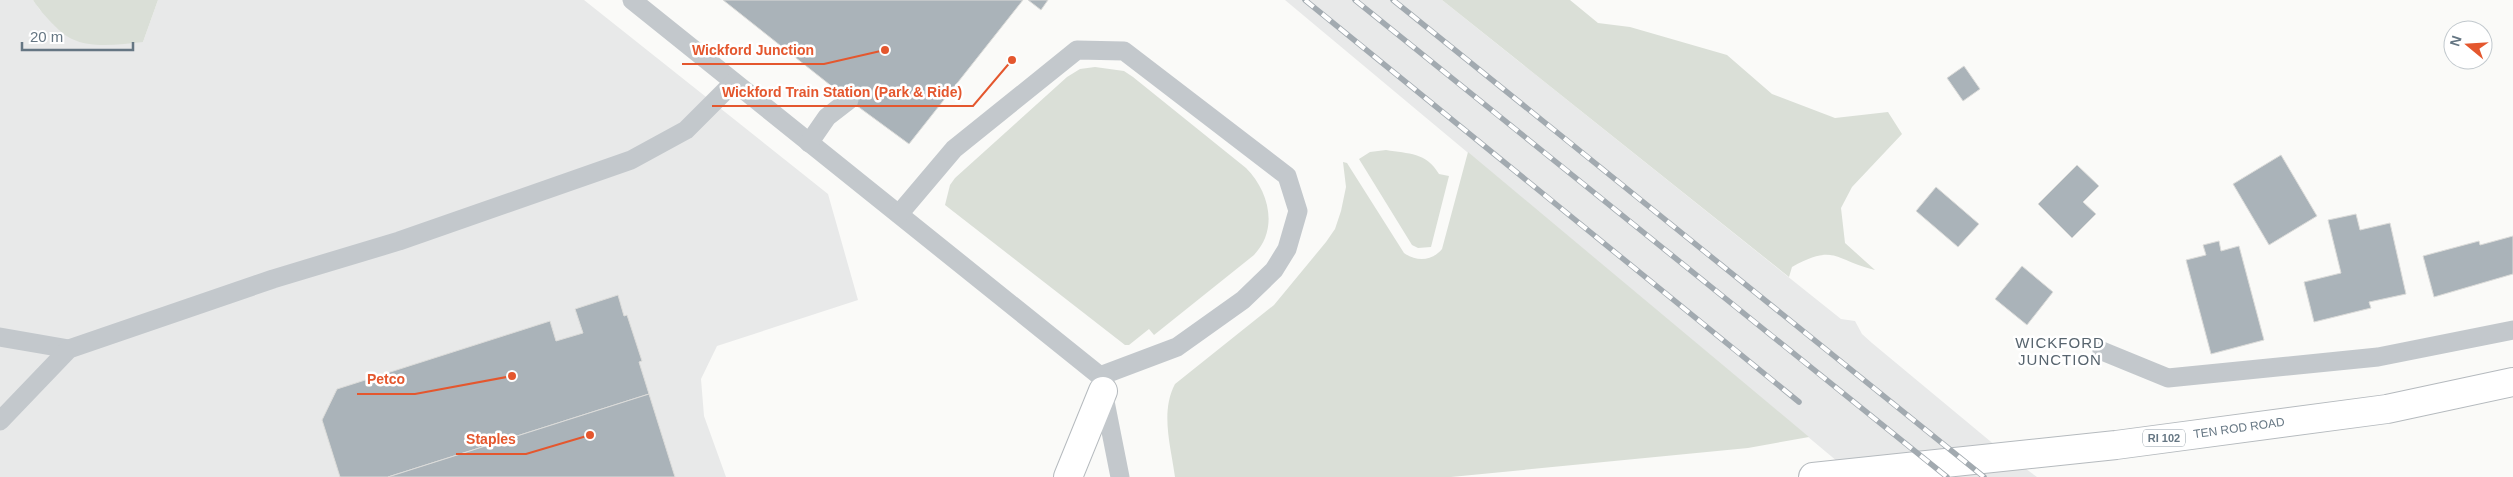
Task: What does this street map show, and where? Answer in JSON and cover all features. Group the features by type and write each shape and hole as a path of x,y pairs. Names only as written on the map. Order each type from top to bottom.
{"main road":[{"name":"TEN ROD ROAD","path":"1813,477 2116,445 2377,410 2513,382"},
{"path":"1068,477 1101,384"}],"lane":[{"path":"632,0 733,83 899,214 1101,384 1120,477"},
{"path":"899,214 954,149 1077,50 1124,51 1287,176 1298,211 1287,249 1274,270 1244,300 1177,347 1101,384"},
{"path":"0,421 69,349 273,279 399,241 631,160 686,130 733,83"},
{"path":"809,143 827,117 849,100"},
{"path":"2102,351 2168,378 2378,357 2513,330"},
{"path":"0,337 69,349"}],"shaded area":[{"path":"0,0 33,0 40,10 143,42 158,0 584,0 828,194 858,300 717,346 701,379 704,416 726,477 0,477"},
{"path":"33,0 158,0 143,42 98,45 80,42 67,36 51,22"},
{"path":"1285,0 1442,0 1841,319 1855,321 1862,334 1872,343 2008,456 2037,477 1856,477"},
{"path":"1442,0 1570,0 1598,23 1630,27 1727,55 1772,94 1835,118 1888,112 1902,134 1852,187 1841,208 1845,243 1875,270 1826,255 1817,256 1792,267 1789,277"},
{"path":"1095,67 1124,71 1133,77 1246,168 1260,188 1268,210 1267,234 1262,245 1254,255 1154,335 1149,329 1129,345 1125,345 945,205 950,185 955,178 1067,77 1080,69"},
{"path":"1386,150 1416,155 1428,162 1439,174 1449,176 1431,247 1418,248 1412,245 1359,159 1370,152"},
{"path":"1468,152 1809,437 1748,448 1451,477 1175,477 1167,418 1168,406 1175,384 1274,305 1326,242 1335,229 1341,211 1346,187 1343,162 1347,163 1404,253 1414,258 1424,259 1434,256 1442,249"}],"building":[{"path":"723,0 1023,0 909,144 849,100"},
{"path":"1028,0 1048,0 1041,10"},
{"path":"1964,66 1980,89 1963,101 1947,78"},
{"path":"2281,155 2317,216 2269,245 2233,184"},
{"path":"2077,165 2099,186 2083,202 2096,214 2072,238 2038,204"},
{"path":"1936,187 1979,224 1958,247 1916,211"},
{"path":"2356,214 2360,230 2390,223 2406,294 2369,302 2371,308 2314,322 2304,282 2341,273 2328,220"},
{"path":"2513,236 2513,274 2434,297 2423,256 2479,241 2480,245"},
{"path":"2219,241 2221,251 2239,246 2264,340 2211,354 2186,260 2206,255 2203,245"},
{"path":"2022,266 2053,292 2027,325 1995,299"},
{"path":"618,295 624,316 627,315 642,361 639,362 649,394 388,477 340,477 322,420 337,389 550,321 556,341 583,333 575,309"},
{"path":"649,394 675,477 388,477"}],"railway":[{"path":"1305,0 1799,402"},
{"path":"1355,0 1947,477"},
{"path":"1393,0 1984,477"}],"place":[{"name":"Wickford Junction","path":"885,50"},
{"name":"Wickford Train Station (Park & Ride)","path":"1012,60"},
{"name":"Petco","path":"512,376"},
{"name":"Staples","path":"590,435"}],"district":[{"name":"WICKFORD JUNCTION","path":"2060,350"}]}
